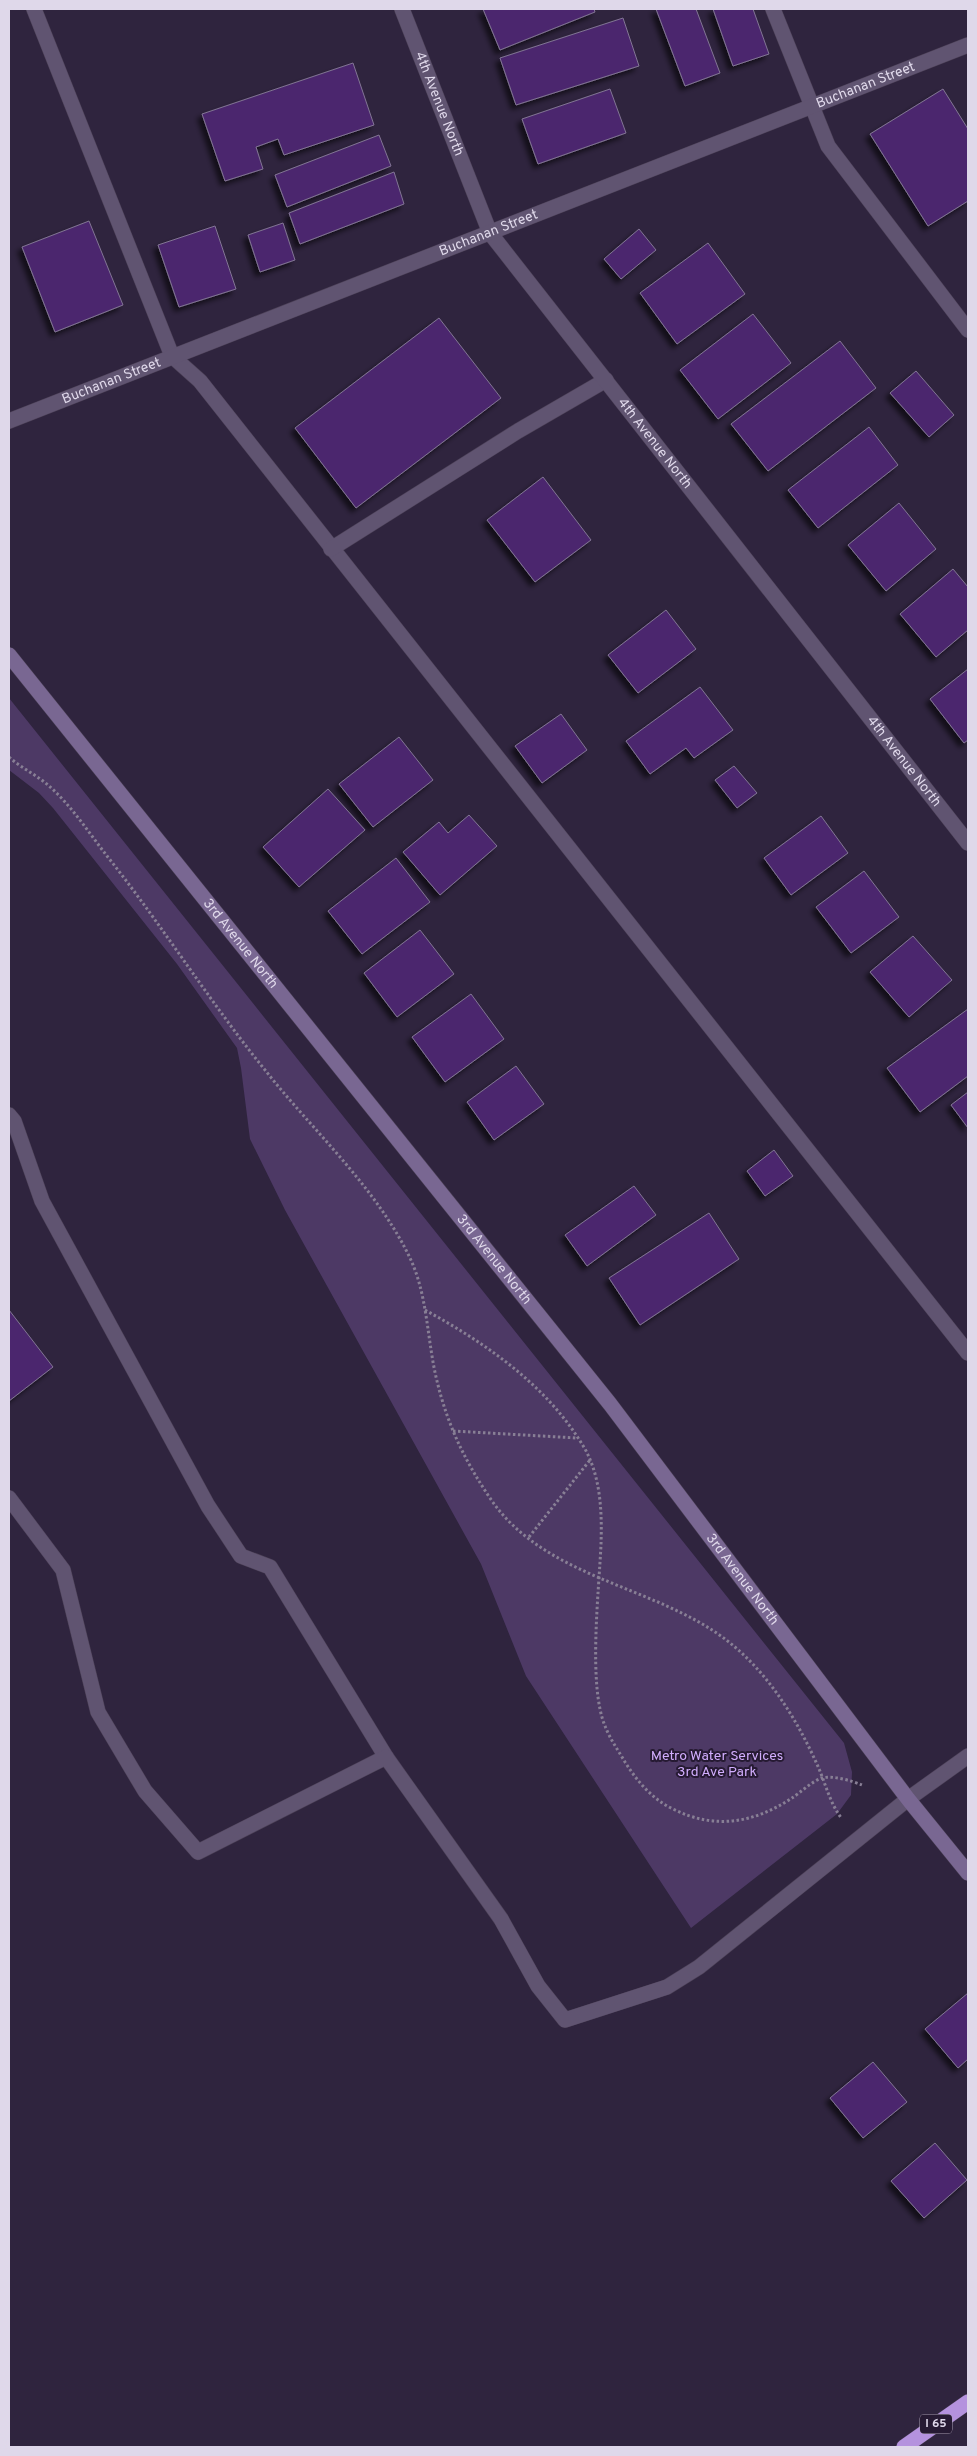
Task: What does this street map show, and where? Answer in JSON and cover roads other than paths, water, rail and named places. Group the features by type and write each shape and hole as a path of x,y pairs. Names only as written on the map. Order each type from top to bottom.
{"highway":[{"name":"I 65","path":"904,2447 968,2402"}],"street":[{"path":"34,9 172,356 200,381 968,1353"},
{"name":"4th Avenue North","path":"402,9 490,233 968,843"},
{"path":"773,9 828,146 968,330"},
{"name":"Buchanan Street","path":"9,420 968,45"},
{"path":"331,549 518,431 606,380"},
{"name":"3rd Avenue North","path":"9,655 610,1404 908,1799 968,1873"},
{"path":"9,1114 14,1121 42,1201 208,1506 241,1556 270,1567 386,1756 502,1919 538,1986 565,2020 667,1987 699,1968 908,1799 968,1756"},
{"path":"9,1498 63,1570 98,1712 145,1791 198,1852 386,1756"}],"park label":[{"name":"Metro Water Services 3rd Ave Park","path":"717,1764"}]}
